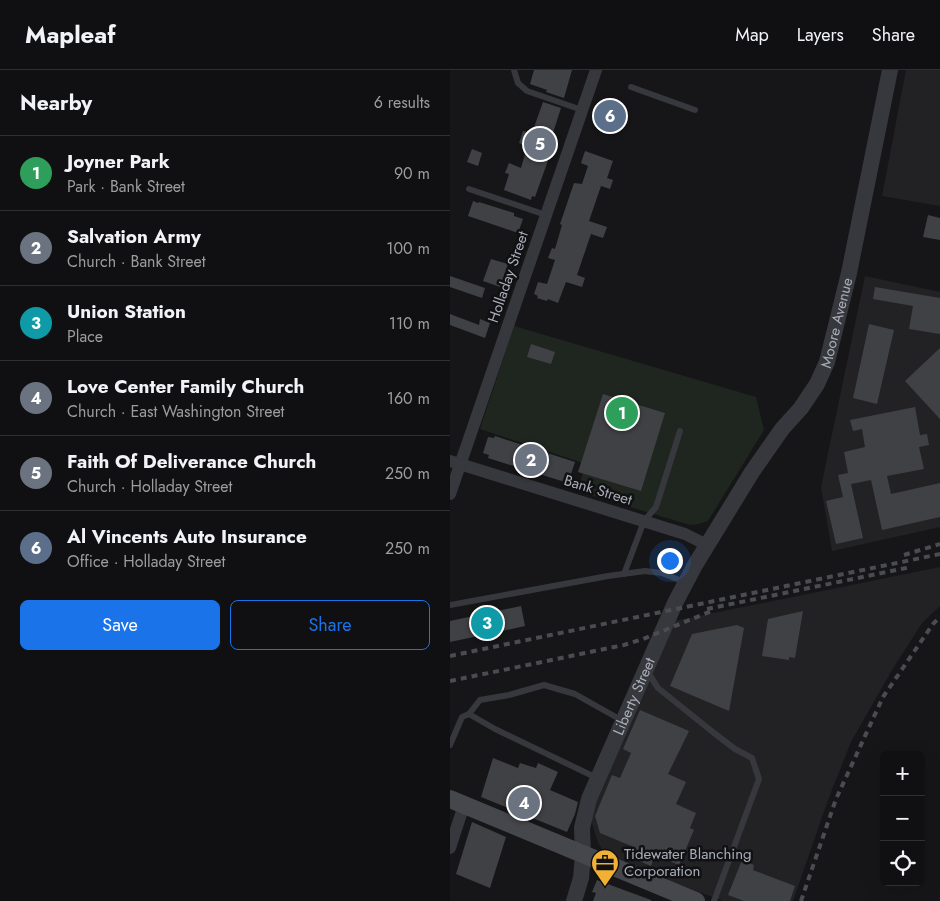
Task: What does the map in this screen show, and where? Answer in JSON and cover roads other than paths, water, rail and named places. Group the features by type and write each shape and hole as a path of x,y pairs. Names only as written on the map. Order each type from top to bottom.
{"main road":[{"path":"454,804 696,901"}],"street":[{"name":"Holladay Street","path":"450,494 455,462 546,215 596,70"},
{"name":"Moore Avenue","path":"707,545 757,465 817,384 827,362 849,273 890,70"},
{"name":"Bank Street","path":"455,462 685,534 707,545"},
{"name":"Liberty Street","path":"574,901 581,878 584,816 623,721 686,583 707,545"},
{"path":"450,848 454,804"}],"lane":[{"path":"514,70 518,83 527,91 582,110"},
{"path":"631,88 695,110"},
{"path":"469,189 546,215"},
{"path":"624,574 644,521 656,507 680,431"},
{"path":"450,605 645,571 662,573 686,583"},
{"path":"647,670 658,688 728,744 752,758 759,779 714,901"},
{"path":"450,745 462,717 469,714 480,700 509,695 544,685 575,694 623,721"},
{"path":"469,714 598,779"}],"railway":[{"path":"904,555 940,544"},
{"path":"450,656 940,554"},
{"path":"707,609 911,567"},
{"path":"450,681 624,645 714,610"},
{"path":"801,901 836,799 883,697 933,624 940,617"}],"place":[{"name":"Al Vincents Auto Insurance","path":"610,116"},
{"name":"Faith Of Deliverance Church","path":"540,144"},
{"name":"Joyner Park","path":"622,413"},
{"name":"Salvation Army","path":"531,460"},
{"name":"Union Station","path":"487,623"},
{"name":"Love Center Family Church","path":"524,803"},
{"name":"Tidewater Blanching Corporation","path":"605,887"}]}
